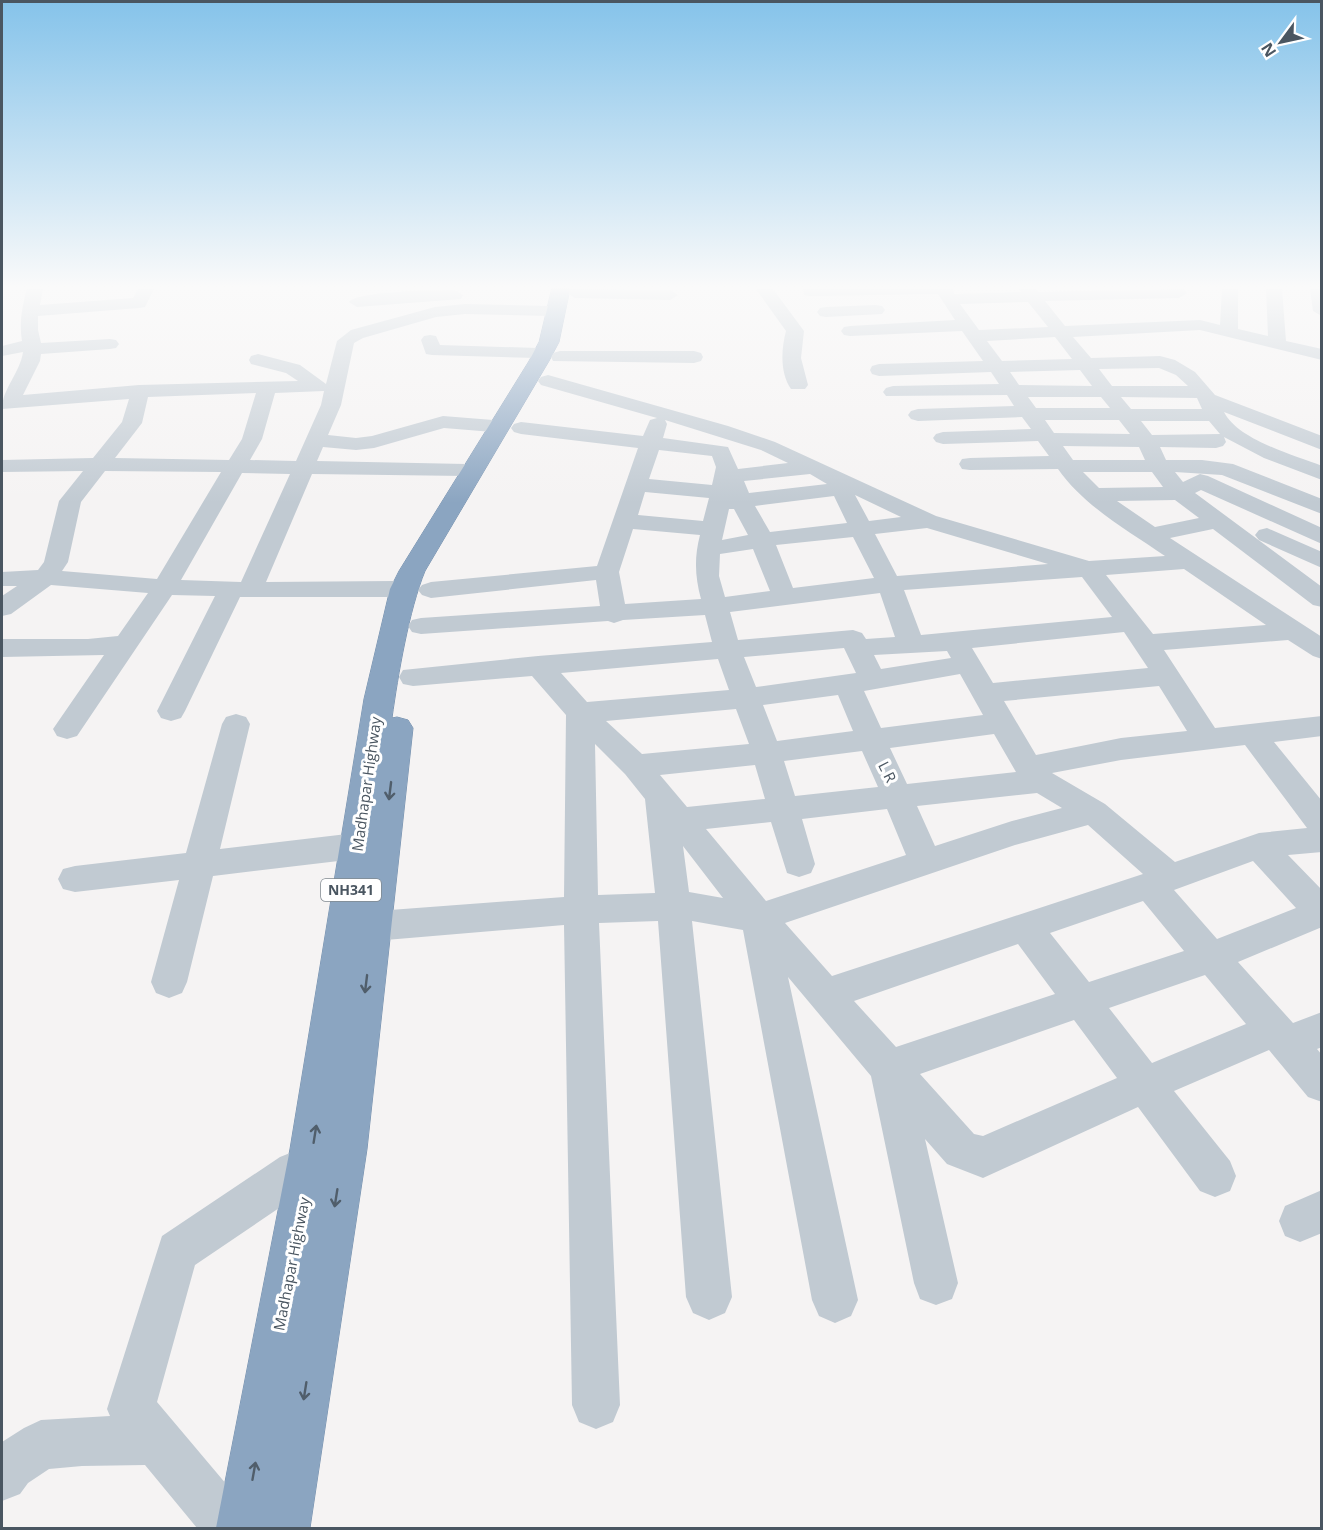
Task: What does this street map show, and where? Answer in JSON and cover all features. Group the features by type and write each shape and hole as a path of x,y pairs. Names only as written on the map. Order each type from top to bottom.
{"highway":[{"name":"Madhapar Highway","path":"234,1525 359,927 423,590 542,384 552,360"},
{"name":"Madhapar Highway","path":"282,1528 344,1149 359,927"}],"street":[{"path":"6,402 27,371 29,360"},
{"path":"260,360 293,369 319,387 331,405"},
{"path":"171,711 241,589 303,468 331,405 340,360"},
{"path":"791,360 798,385"},
{"path":"992,360 1077,480 1093,495 1322,650"},
{"path":"580,713 746,698 860,682 1046,631 1138,633 1287,627 1320,596 1180,493 1159,467 1145,439 1107,392 1086,360"},
{"path":"879,370 1160,362 1173,365 1184,370 1209,402 1224,428 1244,440 1322,474"},
{"path":"27,371 49,369"},
{"path":"548,381 758,443 928,521 1089,569 1138,633 1207,739"},
{"path":"67,729 165,587 236,467 252,439 267,387"},
{"path":"6,402 139,391 319,387"},
{"path":"893,392 1013,390 1107,392 1209,402 1322,444"},
{"path":"2,608 46,577 56,562 70,501 132,423 138,406 139,391"},
{"path":"918,415 1127,414 1209,402"},
{"path":"315,440 356,444 374,442 443,422 497,413"},
{"path":"614,615 607,572 647,448 661,413"},
{"path":"518,434 647,448 721,451 728,488 762,540 785,599"},
{"path":"943,438 1046,437 1216,442 1215,439"},
{"path":"2,466 101,464 303,468 463,475"},
{"path":"970,464 1202,466 1225,469 1253,478 1322,507"},
{"path":"635,484 728,488 830,478"},
{"path":"728,488 830,478"},
{"path":"830,478 861,529 889,584 911,644"},
{"path":"1093,495 1180,493 1200,481 1322,537"},
{"path":"728,488 710,539 707,576 727,649 767,753 785,809 799,864"},
{"path":"624,521 710,539 762,540 928,521"},
{"path":"1151,535 1218,521"},
{"path":"1267,535 1322,561"},
{"path":"421,626 614,615 785,599 889,584 1188,561"},
{"path":"431,590 607,572"},
{"path":"2,579 46,577 165,587 241,589 395,589"},
{"path":"413,677 853,639 858,648 911,644 961,653 1035,774 1094,812 1160,882 1212,957 1322,1083"},
{"path":"2,648 88,648 125,644"},
{"name":"L R","path":"858,648 860,682 869,739 899,796 925,861"},
{"path":"538,665 580,713 636,766 824,995 961,1150 983,1158 1146,1084 1281,1037 1322,1029"},
{"path":"985,693 1167,676"},
{"path":"580,713 580,910 596,1405"},
{"path":"636,766 767,753 1002,723"},
{"path":"169,982 236,724"},
{"path":"669,808 785,809 899,796 1035,774 1121,749 1322,726"},
{"path":"1252,734 1322,824"},
{"path":"669,808 674,907 708,1298"},
{"path":"359,927 580,910 687,906 759,918 1011,832 1094,812"},
{"path":"824,995 1160,882 1259,846 1322,839"},
{"path":"889,1067 1212,957 1321,912 1259,846"},
{"path":"75,879 347,847"},
{"path":"759,918 835,1300"},
{"path":"1025,927 1215,1176"},
{"path":"889,1067 936,1283"},
{"path":"234,1525 131,1409 177,1251 295,1172"},
{"path":"2,1476 10,1465 40,1445 82,1441 158,1440"}]}
